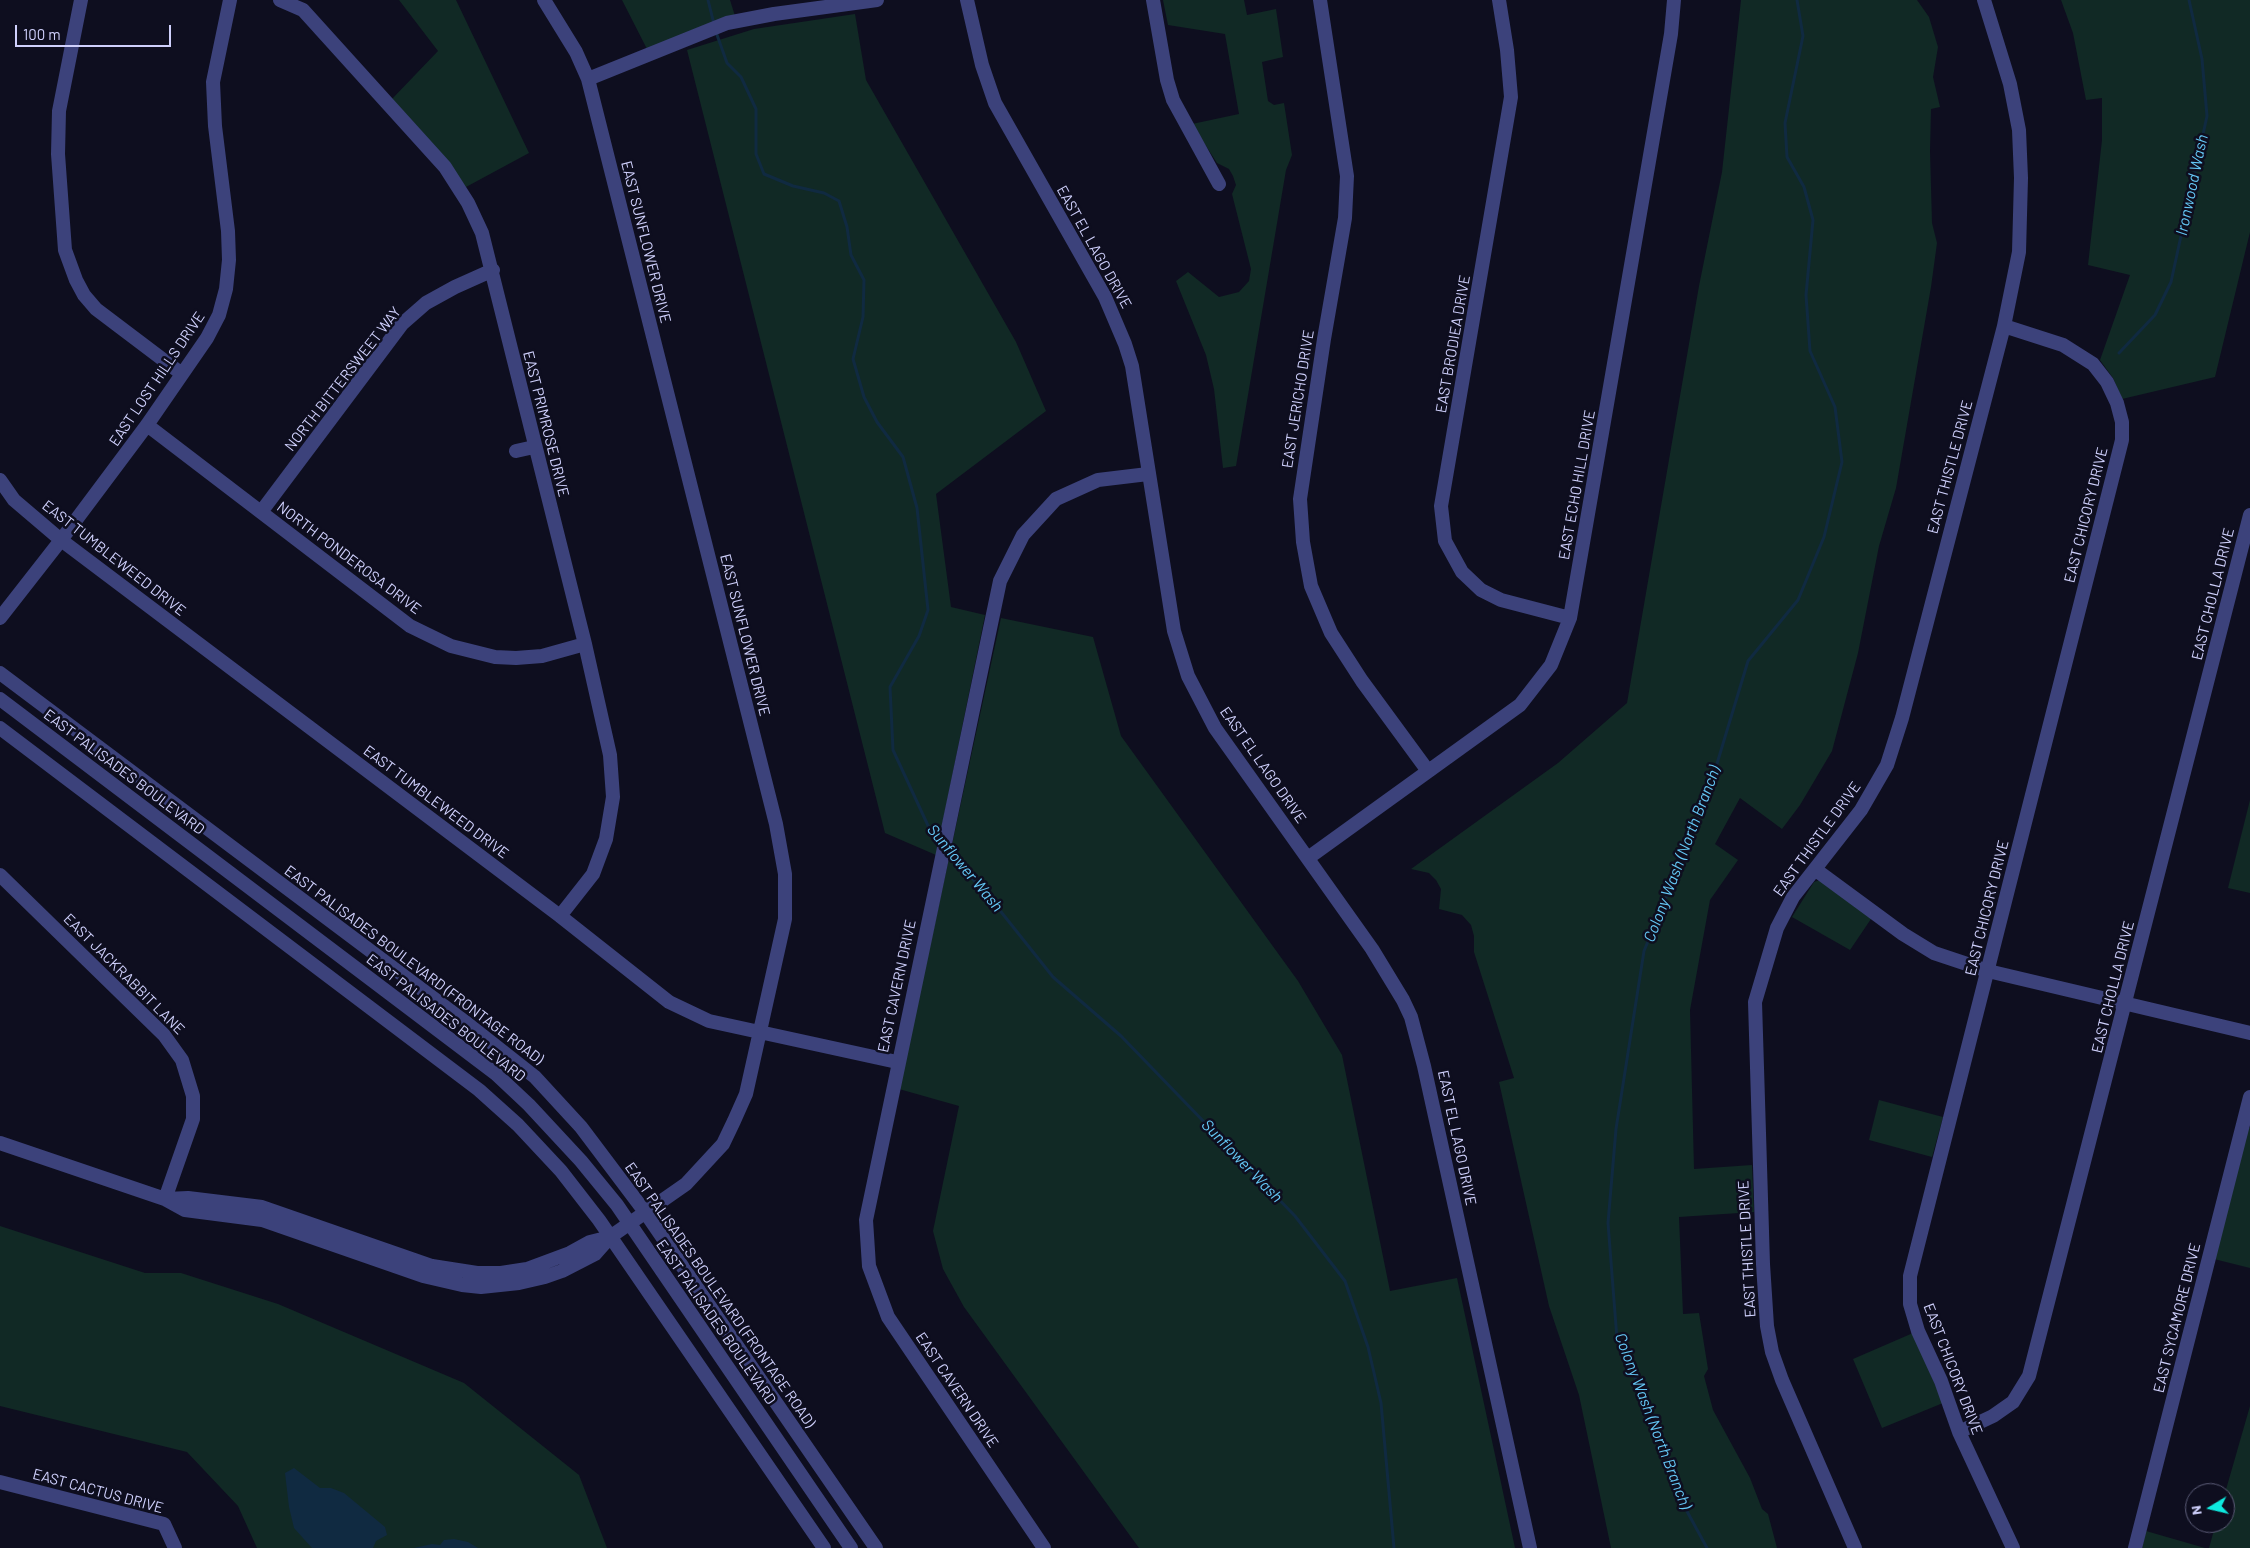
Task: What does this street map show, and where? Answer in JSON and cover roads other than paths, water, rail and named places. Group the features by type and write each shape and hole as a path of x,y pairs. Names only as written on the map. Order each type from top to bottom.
{"street":[{"path":"81,0 59,111 58,154 65,250 76,280 84,295 96,309 182,374"},
{"name":"EAST LOST HILLS DRIVE","path":"0,618 147,425 207,338 219,315 226,289 229,260 228,231 215,126 213,82 230,0"},
{"name":"EAST PRIMROSE DRIVE","path":"280,0 303,10 444,167 468,203 482,233 534,447 585,644 610,754 613,797 606,839 593,874 560,916"},
{"name":"EAST SUNFLOWER DRIVE","path":"165,1199 188,1198 262,1207 318,1232 432,1266 444,1274 527,1269 556,1259 590,1242 610,1236 686,1184 723,1144 746,1094 785,919 785,874 776,824 588,79 576,52 544,0"},
{"path":"588,79 727,23 768,15 877,0"},
{"name":"EAST EL LAGO DRIVE","path":"967,0 982,65 995,103 1105,297 1125,344 1132,366 1174,631 1188,676 1215,728 1308,858 1388,975 1403,1000 1417,1037 1530,1548"},
{"path":"1153,0 1166,80 1172,100 1219,184"},
{"name":"EAST JERICHO DRIVE","path":"1320,0 1347,176 1345,218 1324,339 1300,499 1303,542 1311,586 1331,633 1362,681 1428,771"},
{"name":"EAST BRODIEA DRIVE","path":"1499,0 1508,50 1511,97 1441,506 1445,541 1462,572 1481,590 1502,600 1570,618"},
{"name":"EAST ECHO HILL DRIVE","path":"1308,858 1520,705 1551,665 1570,618 1671,34 1674,0"},
{"name":"EAST THISTLE DRIVE","path":"1855,1548 1782,1380 1772,1352 1767,1326 1755,1002 1776,928 1793,898 1861,810 1887,766 1902,718 2004,326 2019,252 2021,178 2019,130 2010,84 1984,0"},
{"name":"NORTH BITTERSWEET WAY","path":"261,512 402,324 426,302 492,270"},
{"name":"EAST CHICORY DRIVE","path":"2004,326 2063,345 2093,364 2111,389 2122,422 2122,440 1912,1266 1909,1289 1910,1304 1918,1331 1940,1381 1959,1432 2013,1548"},
{"name":"NORTH PONDEROSA DRIVE","path":"147,425 410,626 451,646 495,657 542,656 585,644"},
{"path":"516,451 534,447"},
{"name":"EAST CAVERN DRIVE","path":"1044,1548 888,1317 877,1292 869,1266 866,1220 897,1062 1000,581 1023,535 1056,500 1098,480 1148,474"},
{"name":"EAST TUMBLEWEED DRIVE","path":"0,480 14,500 61,540 560,916 669,1002 709,1021 759,1034 897,1062"},
{"name":"EAST CHOLLA DRIVE","path":"1959,1432 1993,1416 2013,1402 2029,1376 2250,515"},
{"name":"EAST PALISADES BOULEVARD (FRONTAGE ROAD)","path":"0,674 536,1077 581,1127 645,1212 876,1548"},
{"name":"EAST PALISADES BOULEVARD","path":"0,699 496,1074 581,1160 617,1205 628,1224 851,1548"},
{"path":"0,728 480,1090 518,1125 561,1171 610,1236 824,1548"},
{"path":"1816,870 1903,934 1934,953 1988,970 2250,1033"},
{"name":"EAST JACKRABBIT LANE","path":"0,875 164,1035 182,1060 193,1096 193,1119 165,1199"},
{"name":"EAST SYCAMORE DRIVE","path":"2135,1548 2250,1097"},
{"path":"0,1143 165,1199"},
{"name":"EAST CACTUS DRIVE","path":"0,1482 164,1524 175,1548"}],"water":[{"path":"294,1468 320,1488 331,1488 344,1493 385,1527 387,1535 376,1541 373,1548 312,1548 294,1528 289,1507 285,1473"},
{"path":"454,1539 468,1542 478,1548 414,1548 432,1544 440,1545 444,1540"}],"waterway":[{"name":"Sunflower Wash","path":"708,0 714,24"},
{"name":"Colony Wash (North Branch)","path":"1707,1548 1683,1504 1661,1434 1617,1339 1608,1223 1616,1129 1644,951 1706,800 1748,661 1798,600 1824,537 1842,462 1835,407 1810,351 1806,295 1813,220 1804,187 1787,157 1785,123 1803,36 1797,0"},
{"name":"Ironwood Wash","path":"2119,353 2155,315 2171,282 2207,116 2202,59 2189,0"},
{"name":"Sunflower Wash","path":"716,32 727,63 741,77 756,109 756,154 764,174 793,186 824,193 839,201 847,227 851,255 864,280 863,317 853,359 864,397 877,422 903,457 917,508 928,610 919,636 890,687 893,750 931,832 941,843"},
{"name":"Sunflower Wash","path":"948,851 994,903 1053,977 1121,1036 1295,1216 1345,1281 1368,1347 1381,1403 1394,1548"}]}
